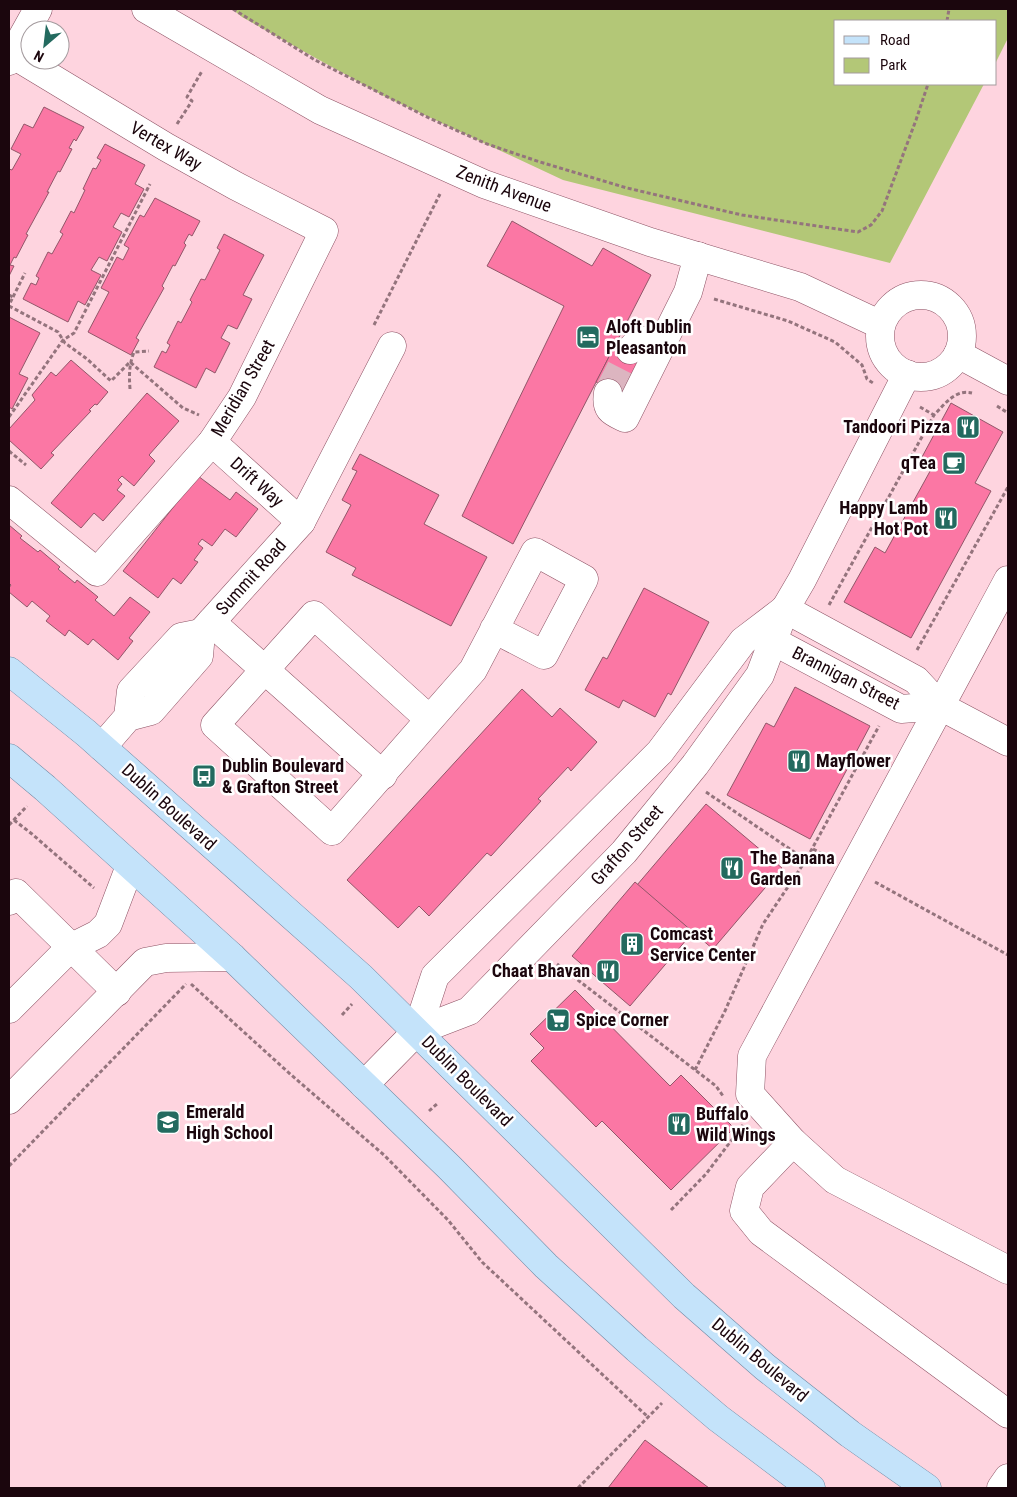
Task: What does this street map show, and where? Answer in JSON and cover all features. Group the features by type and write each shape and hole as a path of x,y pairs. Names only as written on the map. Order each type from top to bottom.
{"main road":[{"name":"Dublin Boulevard","path":"9,671 102,747 361,976 684,1296 765,1367 850,1434 927,1488"},
{"path":"9,758 45,788 232,957 457,1175 546,1266 636,1350 718,1418 812,1488"}],"street":[{"path":"10,58 38,9"},
{"name":"Zenith Avenue","path":"146,9 328,114 484,184 650,242 800,287 881,325"},
{"name":"Vertex Way","path":"10,58 236,186 324,231"},
{"name":"Meridian Street","path":"9,500 97,572 212,442 242,397 324,231"},
{"path":"608,393 606,402 611,411 625,418 688,292 698,256"},
{"path":"924,295 938,299 949,306 957,316 962,328 962,342 958,354 951,365 940,373 928,377 915,377 906,374 891,365 883,353 880,339 881,325 887,312 897,302 910,296 924,295"},
{"path":"630,350 637,342 647,339 662,346"},
{"name":"Summit Road","path":"206,627 301,522 392,346"},
{"path":"958,354 1008,381"},
{"name":"Grafton Street","path":"364,1086 417,1031 469,1011 624,852 695,765 760,675 764,636 785,609 802,580 906,374"},
{"name":"Drift Way","path":"212,442 301,522"},
{"path":"1008,580 752,1056 750,1094 793,1142 835,1180 1008,1270"},
{"name":"Brannigan Street","path":"785,609 916,680 940,706 1008,742"},
{"path":"429,718 314,615 214,725 332,831 473,670 494,629"},
{"path":"102,747 128,717 150,711 199,656 206,627 265,670 383,775"},
{"name":"Grafton Street","path":"417,1031 435,976 660,752 743,641 764,636"},
{"name":"Brannigan Street","path":"764,636 901,709 940,706"},
{"path":"9,1009 70,948 98,934 108,924 130,866"},
{"path":"9,901 16,893 117,992"},
{"path":"9,1100 145,962 166,958 232,957"},
{"path":"793,1142 750,1187 744,1210 760,1232 1008,1414"},
{"path":"1001,1488 1008,1478"}],"path":[{"path":"233,9 315,60 429,118 487,144 626,188 742,214 858,232 871,225 882,211 928,85"},
{"path":"172,131 192,101 187,97 207,63"},
{"path":"9,417 63,340 74,333 150,184"},
{"path":"25,273 9,306 58,332 63,340 112,381 130,362"},
{"path":"9,295 13,297"},
{"path":"709,298 788,321 835,342 862,365 867,379 875,385"},
{"path":"130,388 130,362 134,352 149,351"},
{"path":"130,362 183,408 200,416"},
{"path":"829,605 934,415 958,393 967,392 978,395"},
{"path":"913,403 934,415"},
{"path":"993,404 1008,413"},
{"path":"9,451 26,465"},
{"path":"917,651 1008,487"},
{"path":"695,1070 725,1011 763,924 813,849 880,723"},
{"path":"706,792 806,860"},
{"path":"813,849 1008,955"},
{"path":"557,964 716,1086 727,1102"},
{"path":"9,1166 189,982 289,1074 384,1155 448,1220 482,1262 648,1417"},
{"path":"342,1015 353,1003"},
{"path":"427,1114 438,1103"},
{"path":"671,1210 706,1174 744,1125 738,1117"},
{"path":"578,1488 680,1385"}],"green space":[{"path":"232,9 1008,9 1008,38 997,60 997,20 834,20 834,85 983,85 890,263 563,180 384,96 242,17"}],"building":[{"path":"44,107 84,127 76,141 74,139 69,148 72,149 47,192 49,192 26,234 28,235 16,258 14,257 10,265 14,266 9,276 9,169 12,170 21,154 11,149 24,124 33,128"},
{"path":"105,144 145,165 135,184 144,189 129,217 121,213 113,227 122,232 107,261 99,257 91,270 101,275 85,305 78,301 68,322 23,299 31,283 36,285 39,278 36,276 48,252 52,254 63,234 60,232 71,211 74,213 93,168 96,169 101,160 97,158"},
{"path":"155,198 200,221 192,236 189,234 184,243 186,245 175,266 173,265 162,286 164,288 136,338 139,340 131,355 88,332 109,292 101,288 117,257 123,260 129,248 124,245 140,215 144,217"},
{"path":"512,221 592,266 603,248 651,275 513,544 462,516 564,306 487,266"},
{"path":"224,234 264,255 243,295 252,299 237,329 228,325 221,338 230,343 215,373 206,368 196,388 154,367 162,351 166,353 170,345 167,343 178,321 181,323 201,279 205,280 220,250 217,248"},
{"path":"9,317 40,333 19,374 28,378 12,409 9,407"},
{"path":"613,349 639,361 621,395 596,382"},
{"path":"71,360 108,392 97,405 95,404 89,410 91,411 51,453 54,455 41,469 9,440 9,429 35,400 32,395 51,372 56,376"},
{"path":"147,393 179,421 149,455 155,461 134,486 122,476 118,480 122,484 117,490 125,496 103,521 94,513 81,528 51,503"},
{"path":"951,403 1003,432 975,483 991,491 911,638 844,602 875,547 885,553 934,464 922,457"},
{"path":"360,454 439,495 424,524 487,557 451,626 352,575 356,568 326,552 351,505 342,500 357,471 352,469"},
{"path":"198,476 230,500 236,492 258,509 236,537 225,529 212,546 202,539 198,544 203,548 194,560 198,562 181,584 173,578 158,598 123,571"},
{"path":"9,525 22,536 20,538 38,552 40,550 75,583 77,580 98,597 95,600 114,616 130,597 150,612 129,638 133,641 118,660 93,639 88,645 69,630 65,636 46,621 50,616 32,601 27,607 9,592 11,585 9,583"},
{"path":"644,588 709,622 671,695 668,693 655,717 623,700 619,708 585,690 603,657 607,659"},
{"name":"Mayflower","path":"795,687 870,726 810,839 727,795 766,723 774,727"},
{"path":"522,689 552,717 560,708 597,742 571,771 568,767 538,799 541,801 491,856 487,853 429,916 419,906 398,928 347,880"},
{"path":"706,804 782,868 713,949 637,885"},
{"name":"Comcast Service Center","path":"635,882 693,932 630,1006 572,956"},
{"path":"575,990 670,1086 681,1075 734,1128 671,1190 602,1121 596,1127 531,1061 544,1048 530,1034"},
{"path":"645,1440 709,1488 608,1488"}],"tunnel":[{"path":"608,393 630,350"}],"place":[{"name":"Aloft Dublin Pleasanton","path":"588,337"},
{"name":"Tandoori Pizza","path":"968,427"},
{"name":"qTea","path":"954,463"},
{"name":"Happy Lamb Hot Pot","path":"946,518"},
{"name":"Mayflower","path":"799,761"},
{"name":"Dublin Boulevard & Grafton Street","path":"204,776"},
{"name":"The Banana Garden","path":"732,868"},
{"name":"Comcast Service Center","path":"632,944"},
{"name":"Chaat Bhavan","path":"608,971"},
{"name":"Spice Corner","path":"558,1020"},
{"name":"Emerald High School","path":"168,1122"},
{"name":"Buffalo Wild Wings","path":"679,1124"}]}
